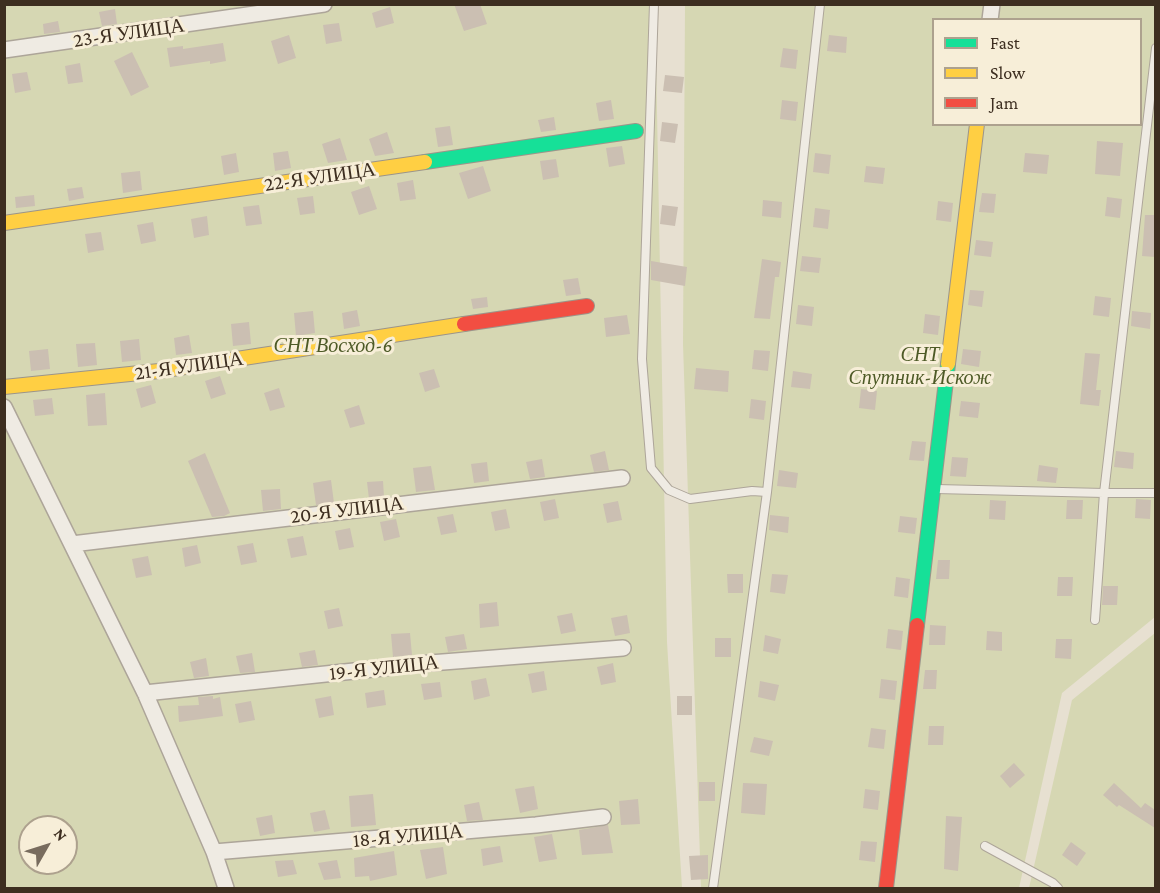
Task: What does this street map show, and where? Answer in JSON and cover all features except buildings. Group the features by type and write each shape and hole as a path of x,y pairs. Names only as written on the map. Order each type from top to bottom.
{"street":[{"name":"23-Я УЛИЦА","path":"4,50 324,4"},
{"path":"886,888 977,126"},
{"name":"22-Я УЛИЦА","path":"4,223 636,131"},
{"name":"21-Я УЛИЦА","path":"4,387 159,371 587,306"},
{"path":"4,407 145,693 214,852 225,888"},
{"name":"20-Я УЛИЦА","path":"72,543 622,478"},
{"name":"19-Я УЛИЦА","path":"145,693 430,663 623,648"},
{"name":"18-Я УЛИЦА","path":"214,852 536,825 603,817"}],"lane":[{"path":"654,4 642,359 651,468 669,490 690,499 752,491 767,492"},
{"path":"713,888 767,492 820,4"},
{"path":"1095,620 1104,493 1155,48"},
{"path":"935,489 1155,493"},
{"path":"985,846 1053,883 1058,888"}],"green space":[{"name":"СНТ Восход-6","path":"5,5 655,5 667,642 682,888 5,888"},
{"name":"СНТ Спутник-Искож","path":"685,5 1155,5 1155,617 1062,693 1019,888 701,888 683,344"},
{"path":"1155,633 1155,888 1029,888 1072,700"}],"traffic: fast":[{"path":"425,162 636,131"},
{"path":"917,625 948,364"}],"traffic: slow":[{"path":"948,364 977,126"},
{"path":"4,223 425,162"},
{"path":"4,387 159,371 464,324"}],"traffic: jam":[{"path":"464,324 587,306"},
{"path":"886,888 917,625"}]}
